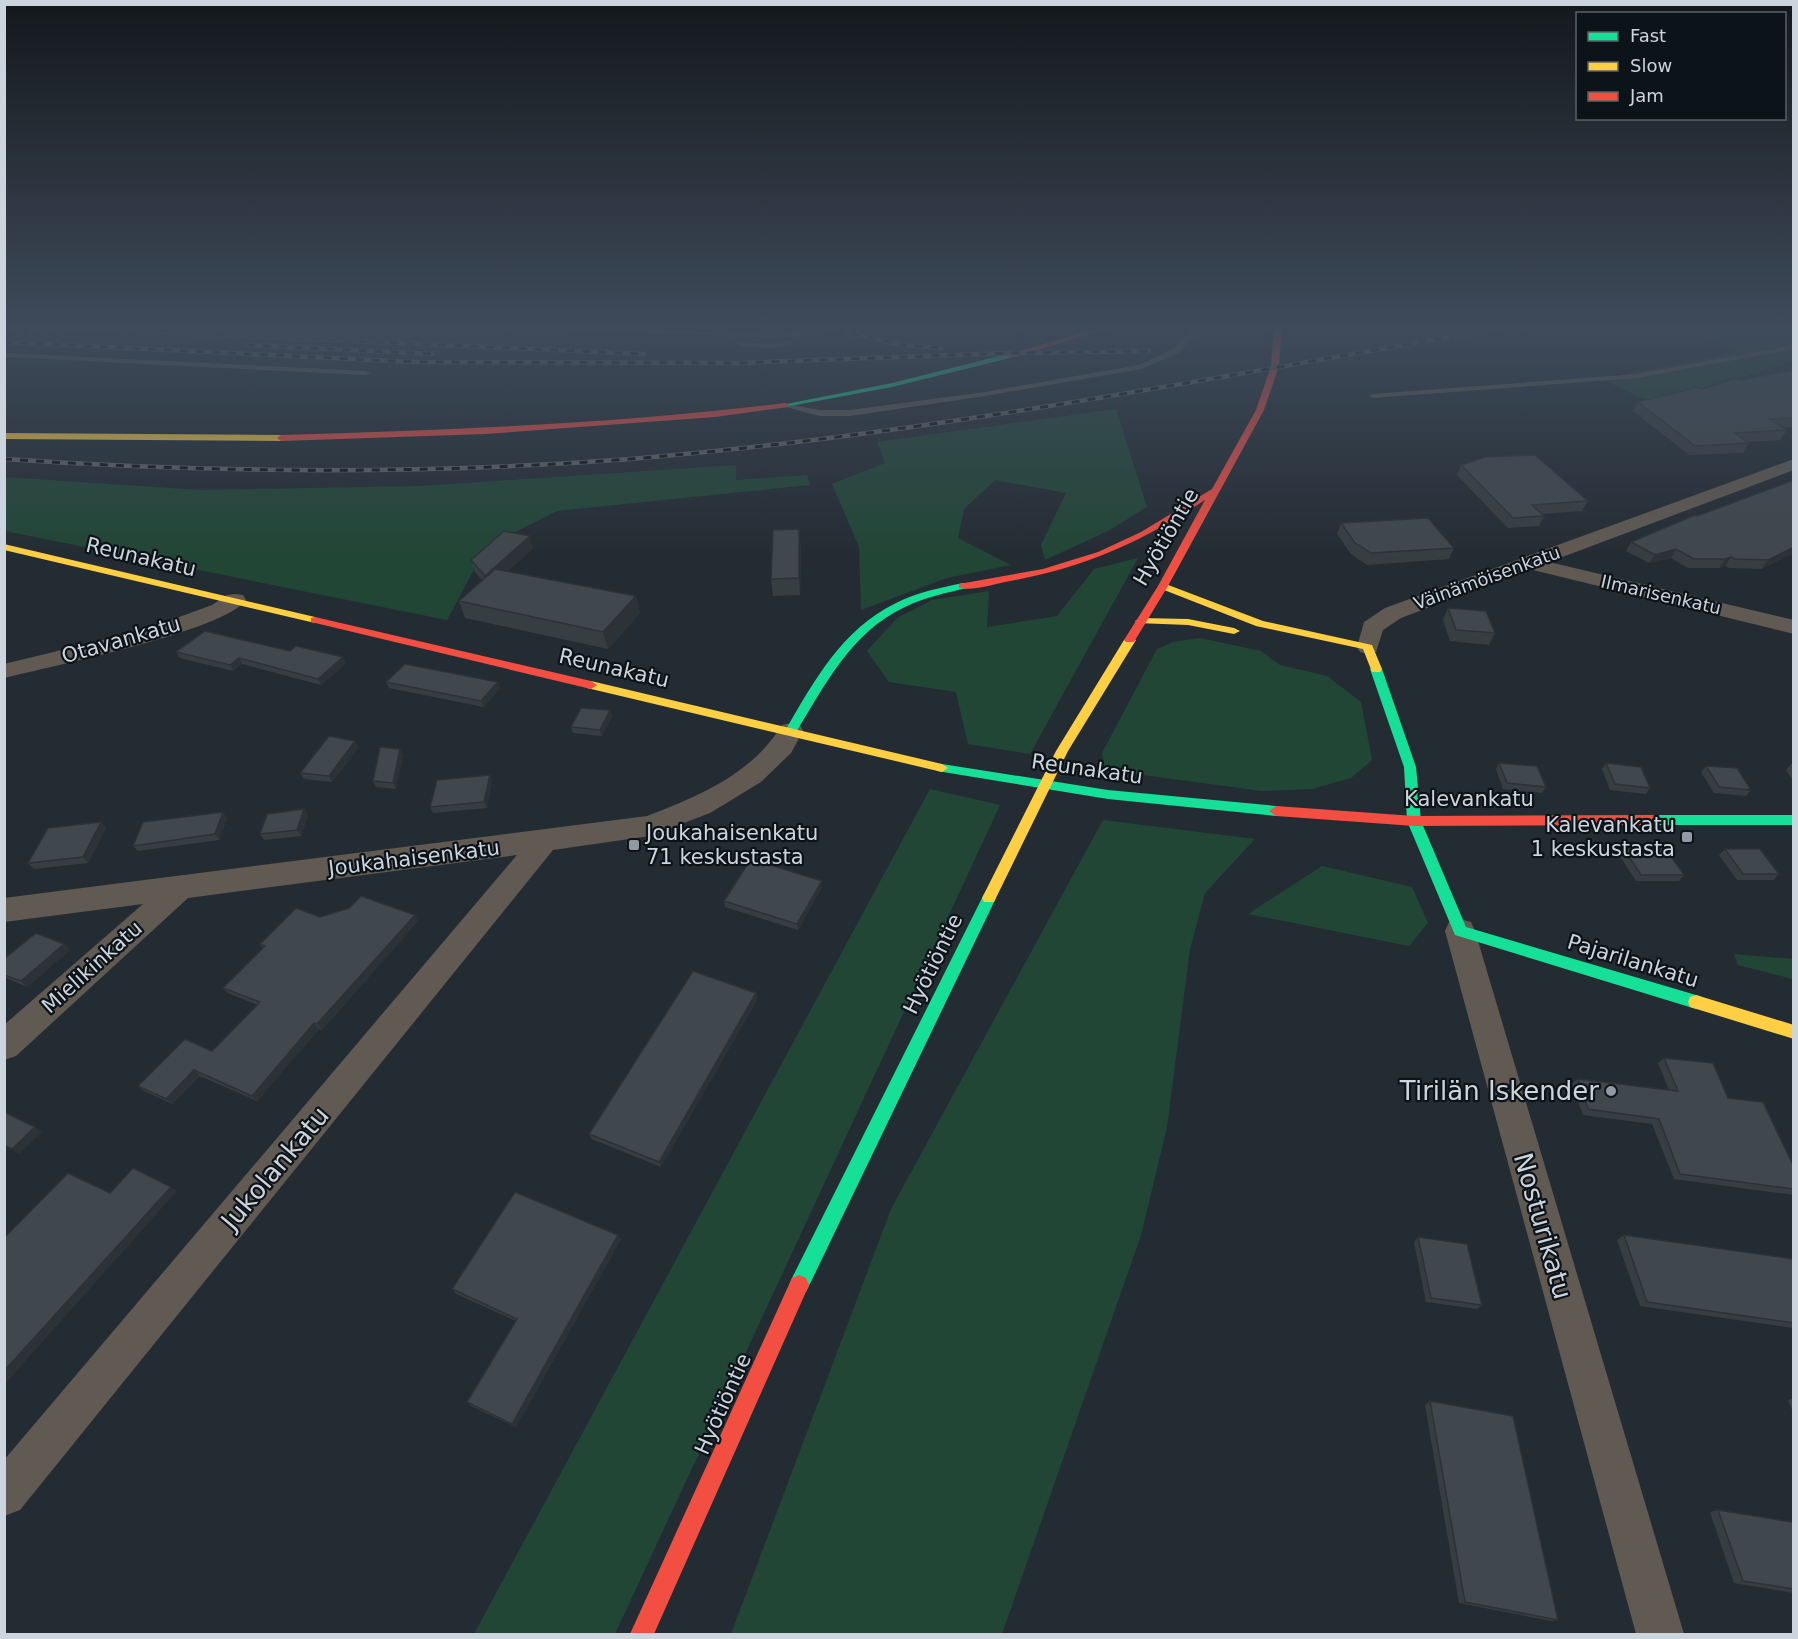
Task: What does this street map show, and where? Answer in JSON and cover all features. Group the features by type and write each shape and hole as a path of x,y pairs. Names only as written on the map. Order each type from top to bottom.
{"main road":[{"path":"4,436 162,441 326,439 555,428 797,402"},
{"name":"Hyötiöntie","path":"642,1635 811,1259 1062,751 1163,586 1219,488 1263,402"},
{"path":"791,731 842,649 860,630 887,610 908,601 957,587 1039,573 1105,553 1142,536 1219,488"},
{"name":"Reunakatu","path":"4,547 943,768 1012,780 1218,807"},
{"path":"1163,586 1260,624 1370,661 1410,767 1414,821"},
{"path":"1141,621 1162,618 1190,620 1285,644"},
{"name":"Kalevankatu","path":"1218,807 1414,821 1794,820"},
{"name":"Nosturikatu","path":"1414,821 1460,931"},
{"name":"Pajarilankatu","path":"1460,931 1794,1032"}],"street":[{"name":"Väinämöisenkatu","path":"1370,661 1372,627 1393,613 1794,464"},
{"name":"Ilmarisenkatu","path":"1528,563 1794,627"},
{"name":"Otavankatu","path":"4,671 151,635 220,610 234,600"},
{"name":"Joukahaisenkatu","path":"4,910 650,826 701,806 760,770 782,747 791,731"},
{"name":"Jukolankatu","path":"4,1494 545,841"},
{"name":"Mielikinkatu","path":"4,1046 180,888"},
{"name":"Nosturikatu","path":"1460,931 1660,1635"}],"lane":[{"path":"783,405 819,413 850,413 925,402"}],"green space":[{"path":"1116,409 1147,507 1110,530 1045,560 1041,545 1066,493 995,480 964,509 958,538 1011,565 947,578 861,610 859,547 832,484 885,463 877,442"},
{"path":"736,465 736,480 807,475 810,485 557,511 486,547 447,620 5,531 4,477 200,490 420,486"},
{"path":"1138,558 1030,754 968,744 956,692 889,682 867,651 897,618 932,600 989,591 987,627 1057,616 1094,569"},
{"path":"1200,638 1261,651 1280,665 1327,676 1361,702 1372,760 1351,778 1312,789 1262,791 1105,770 1102,753 1157,649 1173,642"},
{"path":"930,789 1000,805 615,1634 474,1634"},
{"path":"1103,820 1255,839 1205,893 1190,949 1167,1127 1141,1235 1002,1634 731,1634 891,1209"},
{"path":"1322,866 1412,887 1428,923 1409,946 1248,914"},
{"path":"1734,954 1793,959 1793,979 1738,965"}],"building":[{"path":"1639,402 1794,402 1794,418 1769,419 1787,430 1735,433 1749,443 1695,446"},
{"path":"1535,455 1588,501 1532,505 1544,516 1513,518 1461,465 1485,457"},
{"path":"1794,480 1794,547 1768,560 1731,557 1694,559 1676,549 1655,555 1631,542 1695,515"},
{"path":"1428,518 1454,548 1371,553 1355,543 1341,523"},
{"path":"799,529 799,578 771,579 773,530"},
{"path":"504,531 530,536 485,576 471,560"},
{"path":"495,569 636,596 603,632 459,601"},
{"path":"1448,608 1486,611 1495,633 1456,630"},
{"path":"205,631 290,651 296,646 343,657 318,679 239,658 230,665 176,652"},
{"path":"405,664 498,682 481,701 386,682"},
{"path":"581,708 610,710 600,730 571,727"},
{"path":"329,736 355,741 329,776 300,773"},
{"path":"380,747 400,749 393,783 373,781"},
{"path":"1499,763 1537,766 1546,787 1507,783"},
{"path":"1606,763 1641,767 1650,788 1615,784"},
{"path":"1706,766 1737,768 1751,790 1719,787"},
{"path":"490,775 484,802 430,807 437,780"},
{"path":"304,809 297,830 260,834 267,814"},
{"path":"223,812 215,834 133,846 143,822"},
{"path":"101,822 83,857 28,863 48,828"},
{"path":"1624,849 1666,849 1684,875 1641,875"},
{"path":"1725,849 1760,849 1779,874 1743,874"},
{"path":"751,859 822,881 797,924 724,901"},
{"path":"361,896 415,915 317,1024 314,1023 252,1096 194,1070 166,1099 138,1086 185,1039 212,1051 260,1002 223,988 265,946 260,944 296,908 320,917 349,908"},
{"path":"36,933 64,944 21,981 4,975 4,959"},
{"path":"693,971 756,993 659,1162 589,1134"},
{"path":"1664,1058 1713,1063 1728,1098 1763,1102 1794,1167 1794,1189 1680,1174 1659,1119 1588,1109 1578,1079 1678,1091"},
{"path":"4,1112 35,1127 12,1149 4,1145"},
{"path":"133,1168 171,1187 4,1371 4,1238 68,1173 110,1193"},
{"path":"515,1192 618,1235 512,1424 467,1402 517,1319 452,1289"},
{"path":"1624,1235 1794,1259 1794,1323 1647,1302"},
{"path":"1418,1237 1467,1244 1482,1305 1431,1298"},
{"path":"1430,1401 1513,1416 1558,1620 1465,1602"},
{"path":"1718,1510 1792,1522 1794,1526 1794,1589 1743,1581"}],"railway":[{"path":"4,459 161,467 317,470 395,470 552,464 630,459 852,435 1070,402"}],"traffic: fast":[{"path":"785,405 798,402"},
{"path":"791,731 824,676 858,634 877,618 901,604 963,586"},
{"path":"1376,669 1410,767 1414,821 1460,931 1696,1002"},
{"path":"942,768 1108,794 1276,811"},
{"path":"1653,820 1794,820"},
{"path":"799,1285 989,898"}],"traffic: slow":[{"path":"4,436 281,438"},
{"path":"4,547 315,620"},
{"path":"1163,586 1260,624 1368,647 1376,669"},
{"path":"1141,621 1188,622 1234,631"},
{"path":"989,898 1062,751 1130,640"},
{"path":"591,685 942,768"},
{"path":"1696,1002 1794,1032"}],"traffic: jam":[{"path":"1130,640 1163,586 1263,402"},
{"path":"281,438 485,431 715,414 785,405"},
{"path":"963,586 1043,572 1101,554 1144,534 1212,492"},
{"path":"315,620 591,685"},
{"path":"1276,811 1414,821 1653,820"},
{"path":"642,1634 799,1285"}],"place":[{"name":"Kalevankatu 1 keskustasta","path":"1687,837"},
{"name":"Joukahaisenkatu 71 keskustasta","path":"634,845"},
{"name":"Tirilän Iskender","path":"1611,1091"}]}
